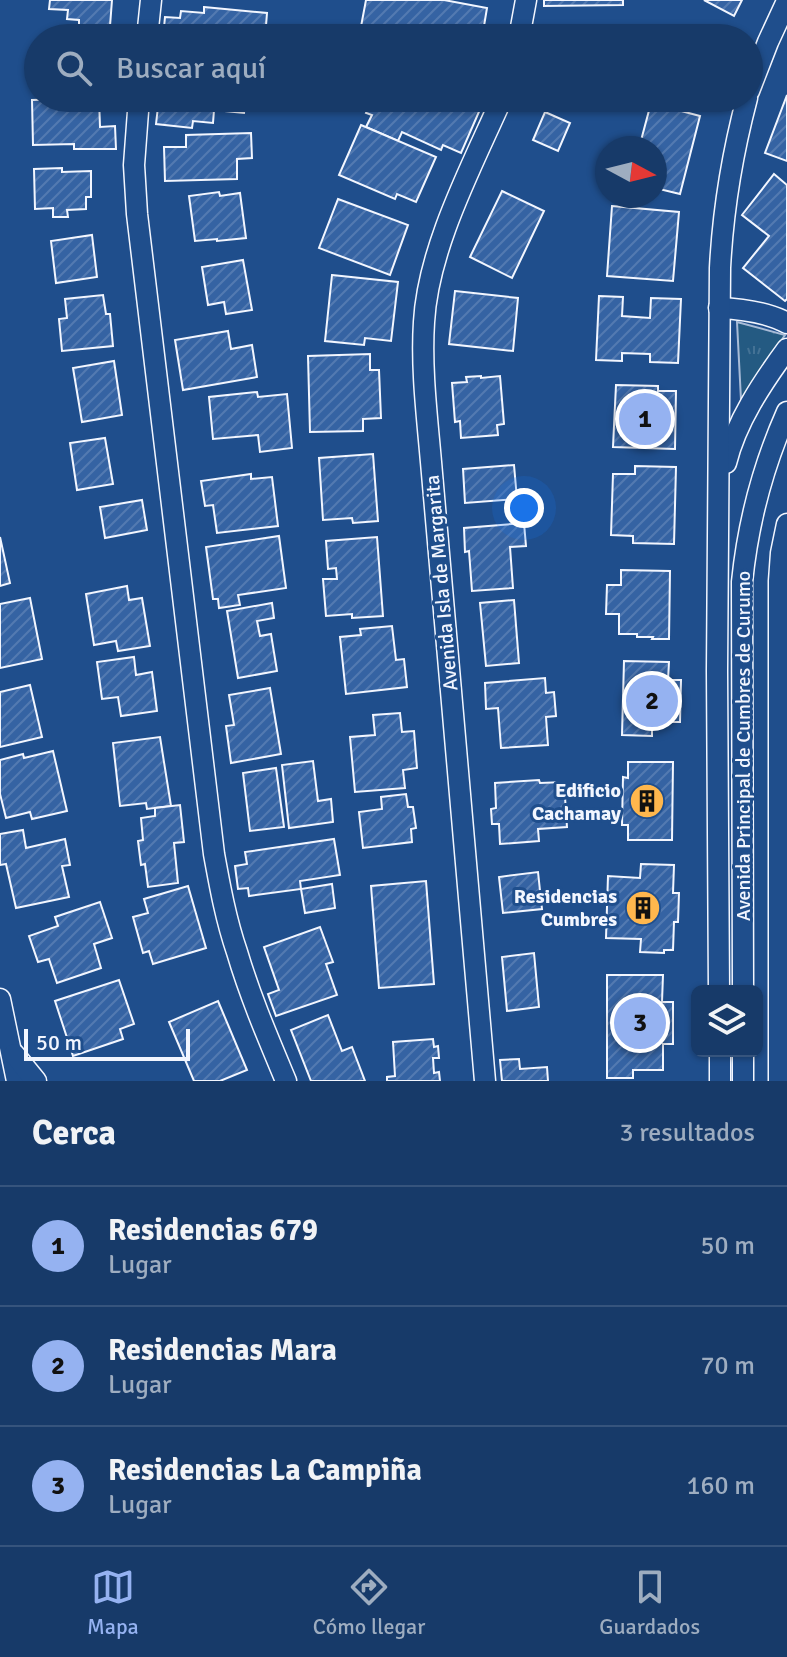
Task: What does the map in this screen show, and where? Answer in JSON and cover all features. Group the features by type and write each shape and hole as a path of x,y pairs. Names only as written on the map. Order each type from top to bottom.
{"street":[{"path":"148,24 151,0"},
{"path":"522,24 526,0"},
{"path":"763,55 787,1"},
{"path":"138,112 134,165 137,214 214,854 237,952 286,1081"},
{"name":"Avenida Isla de Margarita","path":"485,1081 431,462 424,321 432,269 496,112"},
{"path":"744,112 723,222 719,308 741,309 787,323"},
{"name":"Avenida Principal de Cumbres de Curumo","path":"719,308 719,985"},
{"name":"Avenida Principal de Cumbres de Curumo","path":"719,494 732,440 770,372 787,349"},
{"path":"719,406 745,417 787,410"},
{"name":"Avenida Principal de Cumbres de Curumo","path":"743,985 742,582 746,544 758,490 787,410"},
{"name":"Avenida Principal de Cumbres de Curumo","path":"779,1081 779,581 787,524"},
{"path":"1,1005 17,1081"},
{"path":"12,1051 36,1081"},
{"path":"720,1057 720,1081"},
{"path":"743,1057 743,1081"}],"green space":[{"path":"737,322 785,335 741,400"}],"building":[{"path":"50,0 112,0 110,24 79,24 79,20 67,19 68,10 49,9"},
{"path":"366,0 444,0 487,8 484,24 361,24"},
{"path":"544,0 623,0 623,5 544,6"},
{"path":"704,0 742,0 734,16"},
{"path":"204,7 267,13 266,24 164,24 165,17 180,18 181,11 204,13"},
{"path":"787,95 787,161 765,153"},
{"path":"32,112 99,112 100,127 115,126 116,149 74,149 74,144 33,145"},
{"path":"157,112 214,112 213,123 193,121 192,128 156,124"},
{"path":"479,112 461,153 443,145 441,150 402,132 398,141 366,127 372,115 366,113"},
{"path":"545,112 570,123 558,151 533,140"},
{"path":"649,112 685,112 700,116 680,194 667,191 667,136 642,136"},
{"path":"361,125 436,157 416,202 397,194 395,199 339,175"},
{"path":"251,133 252,158 237,159 237,179 165,181 164,147 186,147 186,135"},
{"path":"62,168 62,172 91,171 91,197 86,197 86,209 67,210 68,217 53,217 53,208 35,209 34,169"},
{"path":"774,174 787,185 785,301 743,268 769,236 742,215"},
{"path":"502,191 544,211 512,278 470,257"},
{"path":"219,192 220,196 240,193 246,238 195,241 189,196"},
{"path":"338,199 408,225 390,275 319,248"},
{"path":"612,208 679,212 673,281 607,276"},
{"path":"92,235 97,277 56,283 51,241"},
{"path":"243,260 252,310 226,314 224,302 208,305 202,267"},
{"path":"332,275 398,282 391,341 365,338 364,345 325,341"},
{"path":"455,291 518,298 513,351 449,344"},
{"path":"103,295 106,314 110,314 113,346 62,351 59,319 67,318 65,299"},
{"path":"599,296 623,297 622,316 650,318 651,298 681,299 678,363 650,362 650,354 622,353 622,361 596,360"},
{"path":"228,331 231,349 252,345 257,377 183,390 175,340"},
{"path":"370,354 370,370 379,370 381,418 363,419 363,431 310,432 308,356"},
{"path":"114,361 122,415 82,422 73,368"},
{"path":"500,376 504,424 497,425 498,435 461,438 460,421 455,422 452,383 467,382 466,377"},
{"path":"616,385 658,386 658,391 676,391 675,449 613,447"},
{"path":"257,392 258,397 287,394 292,448 260,452 258,435 213,439 209,397"},
{"path":"105,438 113,484 77,490 70,443"},
{"path":"373,454 378,521 353,523 352,518 323,520 319,458"},
{"path":"514,465 517,499 465,503 463,469"},
{"path":"635,466 676,467 674,544 633,543 633,536 611,535 613,474 635,474"},
{"path":"251,474 251,479 272,477 278,526 217,533 213,505 205,506 201,481"},
{"path":"142,500 147,530 105,538 100,507"},
{"path":"524,523 526,546 510,547 513,588 472,591 464,528"},
{"path":"279,536 286,588 238,595 240,605 219,608 218,599 213,599 206,547"},
{"path":"0,537 10,583 0,586"},
{"path":"377,537 383,616 326,616 323,579 337,579 336,568 328,569 326,541"},
{"path":"621,570 670,571 669,639 619,634 619,614 606,614 607,585 621,585"},
{"path":"127,586 129,600 142,598 150,646 118,651 116,641 94,645 86,594"},
{"path":"30,598 42,659 0,668 0,604"},
{"path":"514,600 519,663 486,666 480,603"},
{"path":"272,603 274,618 257,621 260,636 271,634 277,671 238,678 227,611"},
{"path":"392,626 396,660 404,659 407,687 346,694 340,637 361,635 360,629"},
{"path":"134,657 136,675 152,672 157,711 121,716 118,697 102,699 97,662"},
{"path":"624,661 669,662 668,680 681,680 680,722 662,722 662,728 652,728 652,736 622,735"},
{"path":"545,678 546,693 554,692 556,716 546,717 548,745 501,748 498,708 486,709 485,683"},
{"path":"30,685 42,737 0,747 0,692"},
{"path":"270,688 281,754 231,763 226,726 234,725 229,695"},
{"path":"400,713 402,732 414,731 417,768 403,770 405,788 355,792 350,737 375,735 373,715"},
{"path":"160,737 171,806 147,809 146,803 120,806 113,743"},
{"path":"53,751 67,811 32,819 30,812 6,818 0,794 0,760"},
{"path":"313,761 318,801 331,799 333,822 289,828 282,765"},
{"name":"Edificio Cachamay","path":"628,762 673,762 672,840 628,840 628,825 622,825 623,777 628,778"},
{"path":"276,768 284,827 250,831 243,773"},
{"path":"539,780 540,783 564,782 567,827 538,829 539,841 500,844 499,824 492,824 491,809 496,808 495,783"},
{"path":"406,794 408,807 413,807 416,828 411,829 412,842 363,848 359,812 382,809 381,797"},
{"path":"180,805 184,842 174,843 178,883 148,887 138,841 143,840 141,818 155,816 155,808"},
{"path":"23,830 26,848 65,839 70,865 62,866 69,897 16,908 6,864 0,865 0,834"},
{"path":"334,839 340,875 300,881 301,889 249,896 248,888 238,889 235,866 247,864 245,852"},
{"name":"Residencias Cumbres","path":"641,864 674,865 673,893 679,893 678,922 674,922 673,950 664,950 664,953 640,952 641,939 606,938 608,876 640,878"},
{"path":"538,872 542,909 503,913 499,877"},
{"path":"426,881 434,984 379,988 371,886"},
{"path":"332,884 335,908 305,913 301,889"},
{"path":"188,886 206,948 153,964 149,951 143,953 133,917 148,913 144,899"},
{"path":"100,902 112,938 94,944 101,968 57,983 49,959 38,962 29,936 58,926 55,917"},
{"path":"320,927 333,962 326,964 337,995 276,1016 268,994 279,990 264,947"},
{"path":"534,953 539,1007 507,1011 502,957"},
{"path":"607,975 663,975 662,1002 673,1002 673,1044 663,1044 663,1070 633,1070 633,1078 607,1078"},
{"path":"119,980 134,1024 120,1029 123,1039 73,1056 55,1001"},
{"path":"218,1001 247,1070 220,1081 194,1081 169,1022"},
{"path":"328,1015 342,1051 352,1047 365,1081 311,1081 291,1030"},
{"path":"433,1039 434,1047 438,1046 439,1058 433,1058 434,1073 439,1072 440,1081 387,1081 387,1077 395,1076 393,1042"},
{"path":"519,1059 520,1069 547,1067 548,1081 502,1081 500,1060"}],"place":[{"name":"Residencias 679","path":"645,419"},
{"name":"Residencias Mara","path":"652,701"},
{"name":"Edificio Cachamay","path":"647,801"},
{"name":"Residencias Cumbres","path":"643,908"},
{"name":"Residencias La Campiña","path":"640,1023"}]}
